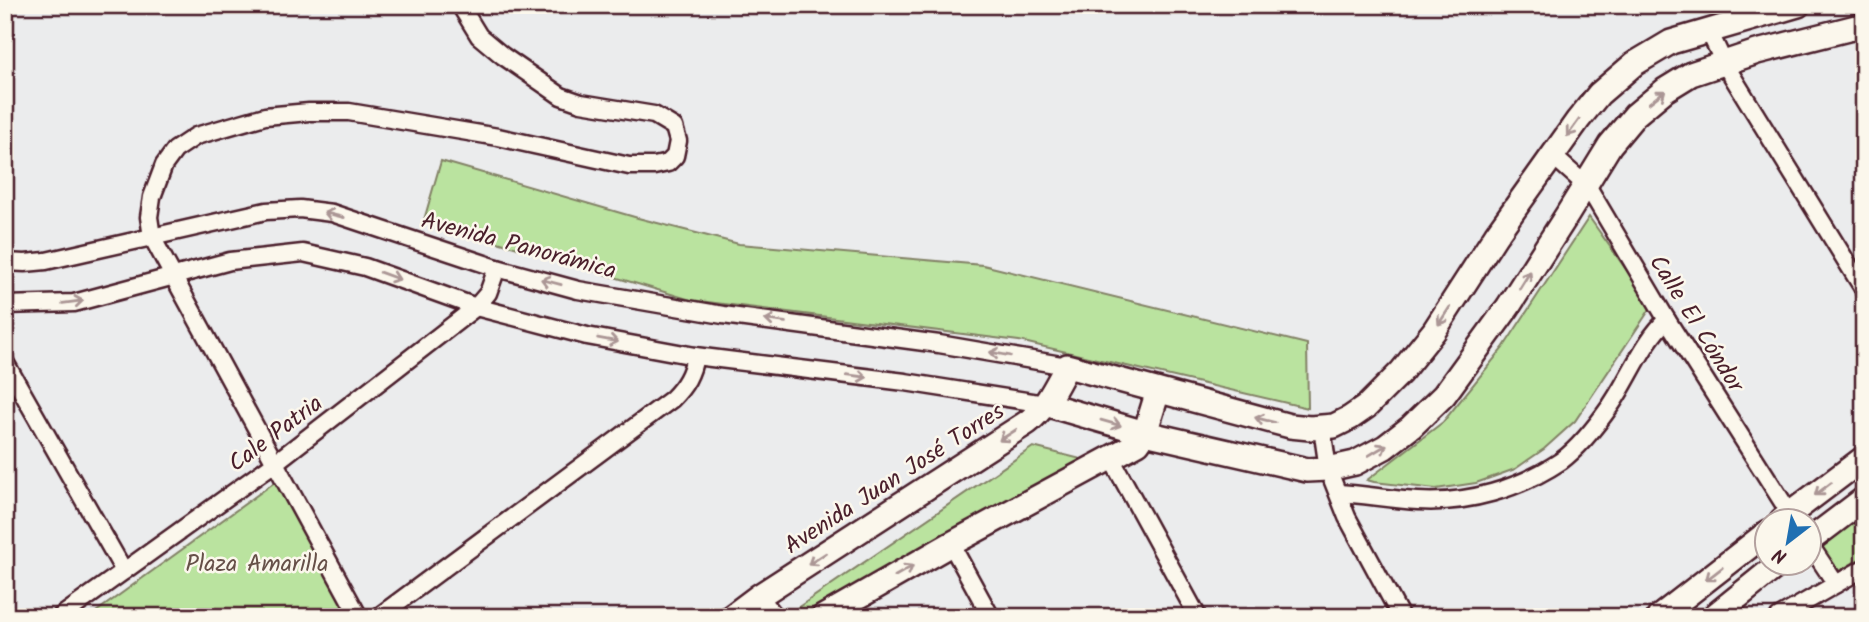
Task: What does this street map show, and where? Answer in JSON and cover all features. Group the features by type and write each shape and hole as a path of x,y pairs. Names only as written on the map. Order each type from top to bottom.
{"street":[{"path":"359,617 152,237 149,217 152,197 164,165 175,150 196,136 265,116 309,112 349,112 498,137 629,166 668,163 675,156 678,141 674,127 654,116 580,103 561,96 479,36 460,5"},
{"path":"1067,366 1290,426 1334,426 1366,407 1401,372 1434,331 1496,235 1599,94 1634,64 1671,42 1798,5"},
{"path":"5,305 74,303 230,261 303,253 365,267 475,307 587,336 695,356 905,382 1045,404 1145,433 1307,470 1328,469 1355,463 1385,447 1411,427 1444,395 1508,307 1610,145 1635,115 1665,90 1691,75 1757,52 1864,25"},
{"path":"1709,31 1724,63 1864,290"},
{"name":"Calle El Cóndor","path":"1553,156 1585,184 1782,506"},
{"name":"Avenida Panorámica","path":"5,262 46,261 267,211 300,209 332,213 497,268 578,290 723,315 939,344 1067,366"},
{"name":"Cale Patria","path":"60,617 276,462 475,307 488,293 497,268"},
{"path":"1338,493 1382,499 1442,502 1498,491 1537,475 1562,460 1590,431 1611,405 1656,330 1667,320"},
{"path":"378,617 673,399 691,374 695,356"},
{"path":"5,362 124,571"},
{"name":"Avenida Juan José Torres","path":"731,617 1028,422 1045,404 1067,366"},
{"path":"823,617 1138,443 1145,433 1158,391"},
{"path":"1322,428 1328,469 1347,516 1401,617"},
{"path":"1111,458 1198,617"},
{"path":"1804,506 1864,458"},
{"path":"1824,531 1864,499"},
{"path":"1659,617 1754,543"},
{"path":"951,544 991,617"},
{"path":"1824,565 1836,584"},
{"path":"1779,617 1864,568"},
{"path":"1713,617 1764,576"},
{"path":"760,596 776,617"}],"green space":[{"path":"441,161 739,244 983,265 1307,344 1308,408 1019,341 691,300 424,220"},
{"path":"1589,217 1652,306 1575,421 1544,449 1515,469 1476,483 1436,489 1367,480 1443,422 1503,348"},
{"path":"1033,447 1097,463 819,617 787,615"},
{"name":"Plaza Amarilla","path":"275,482 350,617 89,617"},
{"path":"1864,509 1864,556 1841,570 1833,567 1824,556 1824,541"}]}
